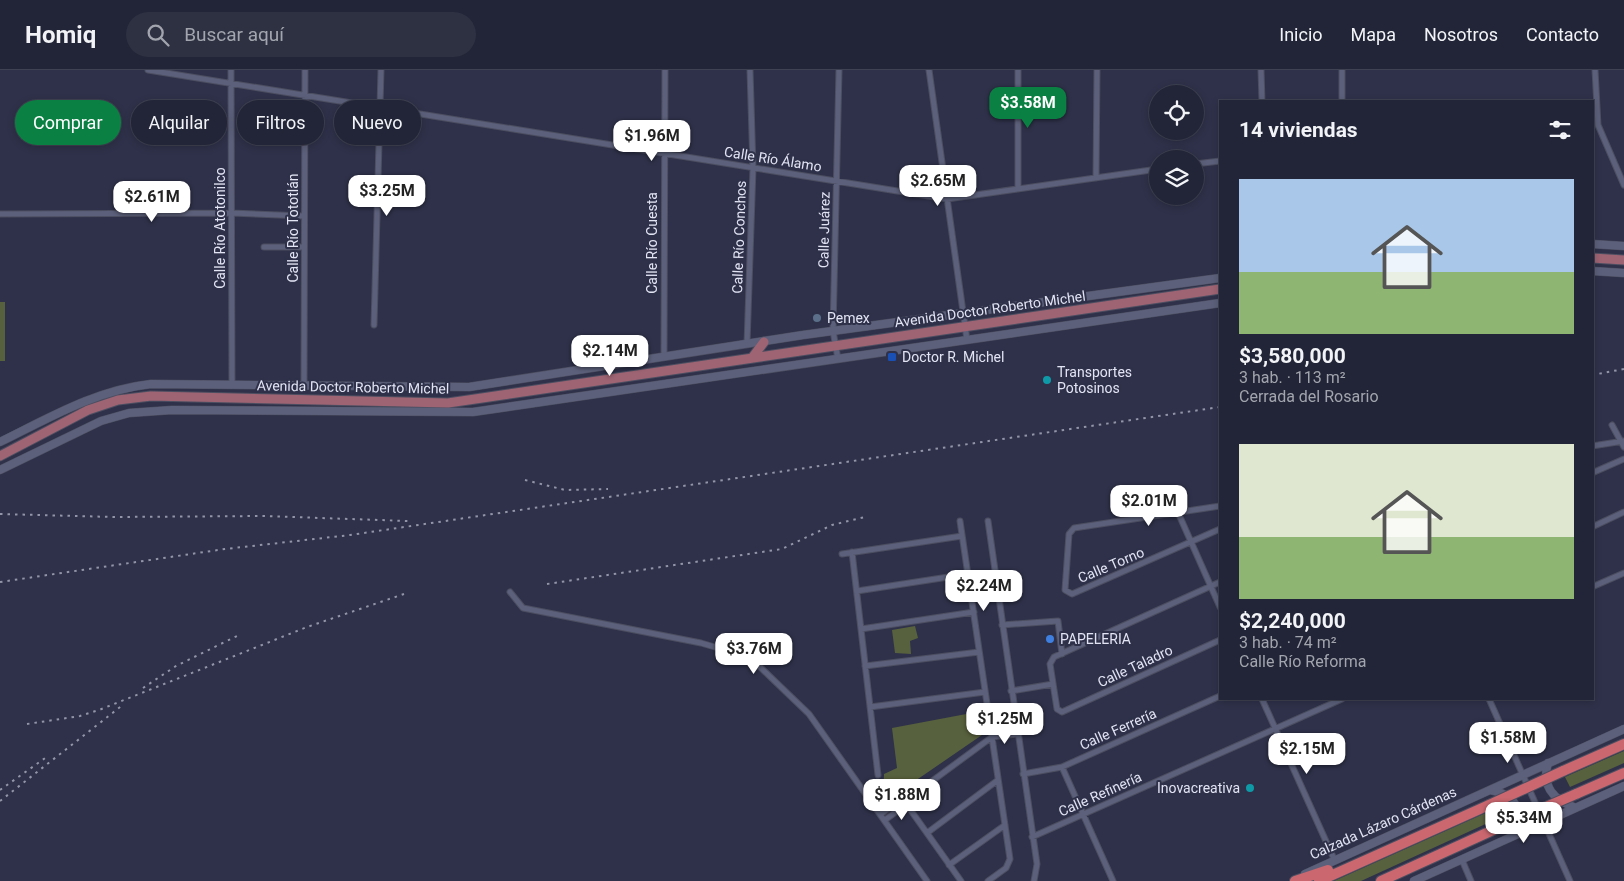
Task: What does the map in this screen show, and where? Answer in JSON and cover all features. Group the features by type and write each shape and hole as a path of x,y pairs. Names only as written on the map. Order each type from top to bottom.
{"highway":[{"name":"Calzada Lázaro Cárdenas","path":"1319,881 1624,744"},
{"path":"1380,881 1624,772"},
{"path":"1293,881 1321,873 1428,826 1447,822"},
{"path":"1392,881 1473,839"}],"main road":[{"path":"1594,244 1624,246"},
{"path":"1594,258 1624,260"},
{"path":"1594,271 1624,273"},
{"name":"Avenida Doctor Roberto Michel","path":"0,442 80,402 116,389 151,384 469,387 747,344 1219,278"},
{"name":"Avenida Doctor Roberto Michel","path":"0,456 88,410 118,400 151,396 448,403 1219,289"},
{"name":"Avenida Doctor Roberto Michel","path":"0,470 101,421 129,413 172,410 473,412 1219,303"},
{"path":"752,358 764,342"},
{"path":"667,370 668,384"},
{"path":"369,401 370,387"},
{"path":"262,399 262,411"},
{"name":"Calzada Lázaro Cárdenas","path":"1293,881 1334,860 1624,729"},
{"path":"1548,763 1545,775 1548,788 1557,798 1576,808"},
{"path":"1414,881 1624,786"},
{"path":"1490,790 1505,794 1516,804 1521,824 1518,834"}],"street":[{"name":"Calle Río Álamo","path":"148,70 334,100"},
{"name":"Calle Río Atotonilco","path":"230,70 232,385"},
{"name":"Calle Río Tototlán","path":"304,386 305,70"},
{"path":"381,70 381,100"},
{"name":"Calle Río Cuesta","path":"664,357 665,70"},
{"name":"Calle Río Conchos","path":"747,344 753,168 750,70"},
{"name":"Calle Juárez","path":"838,359 833,332 839,70"},
{"path":"929,70 967,340"},
{"path":"1018,70 1018,189"},
{"path":"1096,178 1097,70"},
{"path":"1261,70 1262,100"},
{"path":"1342,70 1342,100"},
{"path":"1595,70 1598,125 1624,185"},
{"name":"Calle Río Álamo","path":"421,114 948,199 1149,170"},
{"path":"374,325 380,145"},
{"path":"1204,163 1219,161"},
{"path":"0,214 231,213 304,216"},
{"path":"264,247 304,247"},
{"path":"1612,425 1623,441 1624,447"},
{"path":"1594,446 1623,441"},
{"path":"1594,471 1624,458"},
{"path":"1168,490 1219,605"},
{"path":"1177,513 1219,506"},
{"path":"1594,526 1624,512"},
{"name":"Calle Torno","path":"1177,513 1072,530 1069,534 1065,587 1068,592 1072,594 1219,529"},
{"path":"960,521 1010,862 1006,868 988,881"},
{"path":"988,521 1037,864 1034,881"},
{"path":"842,554 962,536"},
{"path":"852,552 878,775"},
{"path":"1594,586 1624,573"},
{"path":"856,590 968,574"},
{"path":"1011,691 1054,684 1050,664 1053,659 1219,583"},
{"path":"510,592 523,608 701,643 746,658 759,666 809,714 927,881"},
{"path":"861,629 974,612"},
{"path":"1002,625 1058,621 1062,654"},
{"name":"Calle Taladro","path":"1054,684 1057,709 1060,712 1219,640"},
{"path":"865,666 979,652"},
{"path":"870,707 984,692"},
{"name":"Calle Ferrería","path":"1023,774 1062,767 1219,696"},
{"path":"1262,700 1334,860"},
{"name":"Calle Refinería","path":"1032,837 1340,700"},
{"path":"1489,700 1570,881"},
{"path":"990,728 1016,725"},
{"path":"881,814 902,798 909,798 992,737 1017,734"},
{"path":"1062,767 1113,881"},
{"path":"927,833 998,780"},
{"path":"902,798 960,881"},
{"path":"885,820 907,805 909,798"},
{"path":"949,865 1005,825"},
{"path":"1462,860 1471,881"}],"green space":[{"path":"0,302 5,302 5,361 0,361"},
{"path":"915,626 918,638 910,641 911,654 895,653 892,630"},
{"path":"977,712 982,735 883,803 884,774 897,768 892,728"},
{"path":"1624,751 1624,763 1570,787 1565,777"},
{"path":"1499,807 1503,816 1361,881 1334,881"}],"railway":[{"path":"1594,375 1624,369"},
{"path":"0,582 225,549 350,535 1219,407"},
{"path":"525,480 565,490 608,489"},
{"path":"0,514 114,517 263,516 408,521"},
{"path":"547,584 782,549 832,525 865,517"},
{"path":"27,724 80,716 99,710 307,627 404,594"},
{"path":"143,688 176,666 241,634"},
{"path":"0,801 124,704"},
{"path":"0,790 48,756"}],"place":[{"name":"Pemex","path":"817,318"},
{"name":"Doctor R. Michel","path":"892,357"},
{"name":"Transportes Potosinos","path":"1047,380"},
{"name":"PAPELERIA","path":"1050,639"},
{"name":"Inovacreativa","path":"1250,788"}]}
